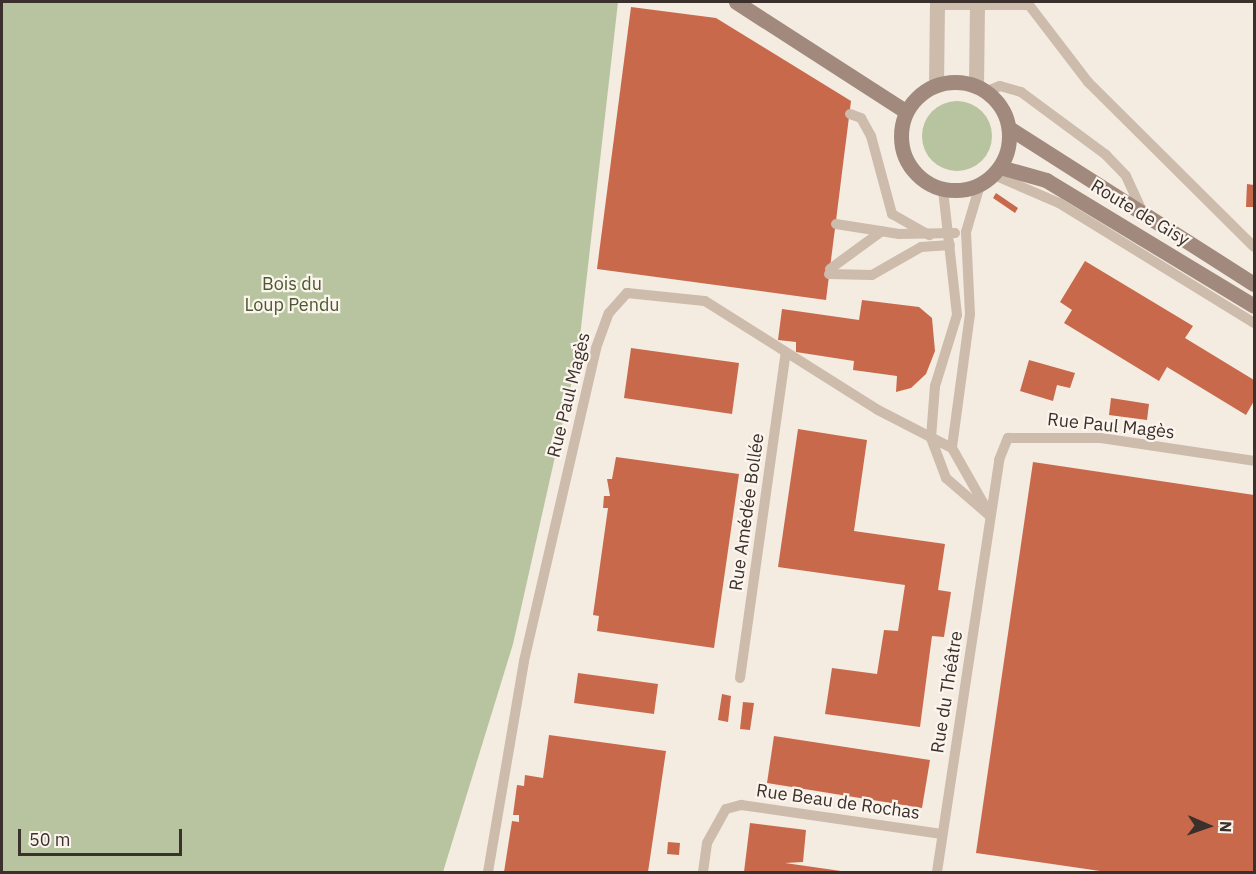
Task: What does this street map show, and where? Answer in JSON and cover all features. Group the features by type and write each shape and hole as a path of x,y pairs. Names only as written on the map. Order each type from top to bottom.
{"street":[{"path":"736,2 905,111"},
{"path":"935,3 936,85"},
{"path":"976,3 981,89"},
{"path":"936,85 981,89 1003,111 1009,128 997,171 980,185 943,190 916,175 905,160 900,143 905,111 936,85"},
{"name":"Route de Gisy","path":"1009,128 1254,284"},
{"name":"Route de Gisy","path":"997,171 1046,180 1254,306"}],"lane":[{"path":"935,3 1029,5 1088,82 1254,247"},
{"path":"981,89 1000,86 1021,92 1106,155 1126,176 1143,213"},
{"path":"850,114 869,130 892,214 929,235"},
{"path":"997,171 1059,203 1254,322"},
{"path":"980,185 966,232 970,314 952,448 979,487 990,516"},
{"path":"943,190 957,315 935,386 931,438 945,478 990,516"},
{"path":"836,224 949,239"},
{"path":"882,231 830,272 872,275 921,248 966,232"},
{"name":"Rue Paul Magès","path":"488,873 524,661 596,348 609,313 627,293 677,294 705,301 786,352 931,438 952,448"},
{"name":"Rue Amédée Bollée","path":"740,678 786,352"},
{"name":"Rue Paul Magès","path":"990,516 999,460 1008,438 1026,434 1101,438 1254,460"},
{"name":"Rue du Théâtre","path":"937,873 990,516"},
{"name":"Rue Beau de Rochas","path":"703,873 707,843 726,809 741,805 942,834"}],"green space":[{"name":"Bois du Loup Pendu","path":"2,2 618,2 578,354 513,644 443,872 2,872"},
{"path":"957,101 970,104 982,111 989,123 992,136 989,149 982,161 970,168 957,171 944,168 932,161 925,149 922,136 925,123 932,111 944,104"}],"building":[{"path":"631,7 716,18 851,101 826,300 597,269"},
{"path":"1247,184 1254,185 1254,207 1246,207"},
{"path":"996,193 1018,208 1015,213 993,198"},
{"path":"1085,261 1193,326 1185,338 1254,380 1254,401 1246,415 1167,367 1159,381 1064,323 1072,310 1060,302"},
{"path":"862,300 919,307 932,318 935,351 926,374 911,388 896,392 897,376 853,370 854,361 796,352 796,342 778,340 782,309 859,320"},
{"path":"631,348 739,363 732,414 624,398"},
{"path":"1029,360 1075,373 1070,388 1057,385 1053,401 1020,391"},
{"path":"1111,398 1149,404 1147,420 1109,415"},
{"path":"798,429 867,440 854,531 945,544 938,590 951,592 944,637 932,636 920,727 825,714 832,668 877,674 884,630 898,631 905,585 778,567"},
{"path":"616,457 739,474 714,648 597,631 599,616 593,615 608,508 603,508 604,496 610,496 607,479 612,479"},
{"path":"1033,462 1254,495 1254,872 1107,872 976,853"},
{"path":"578,673 658,684 654,714 574,703"},
{"path":"722,694 731,696 728,722 718,720"},
{"path":"743,702 754,703 750,730 740,729"},
{"path":"549,735 666,751 648,872 504,872 512,821 519,822 519,815 513,815 517,785 524,786 525,775 543,778"},
{"path":"774,736 930,760 922,808 767,783"},
{"path":"750,823 806,830 803,862 785,863 848,872 744,872"},
{"path":"668,842 680,843 679,855 667,854"}]}
